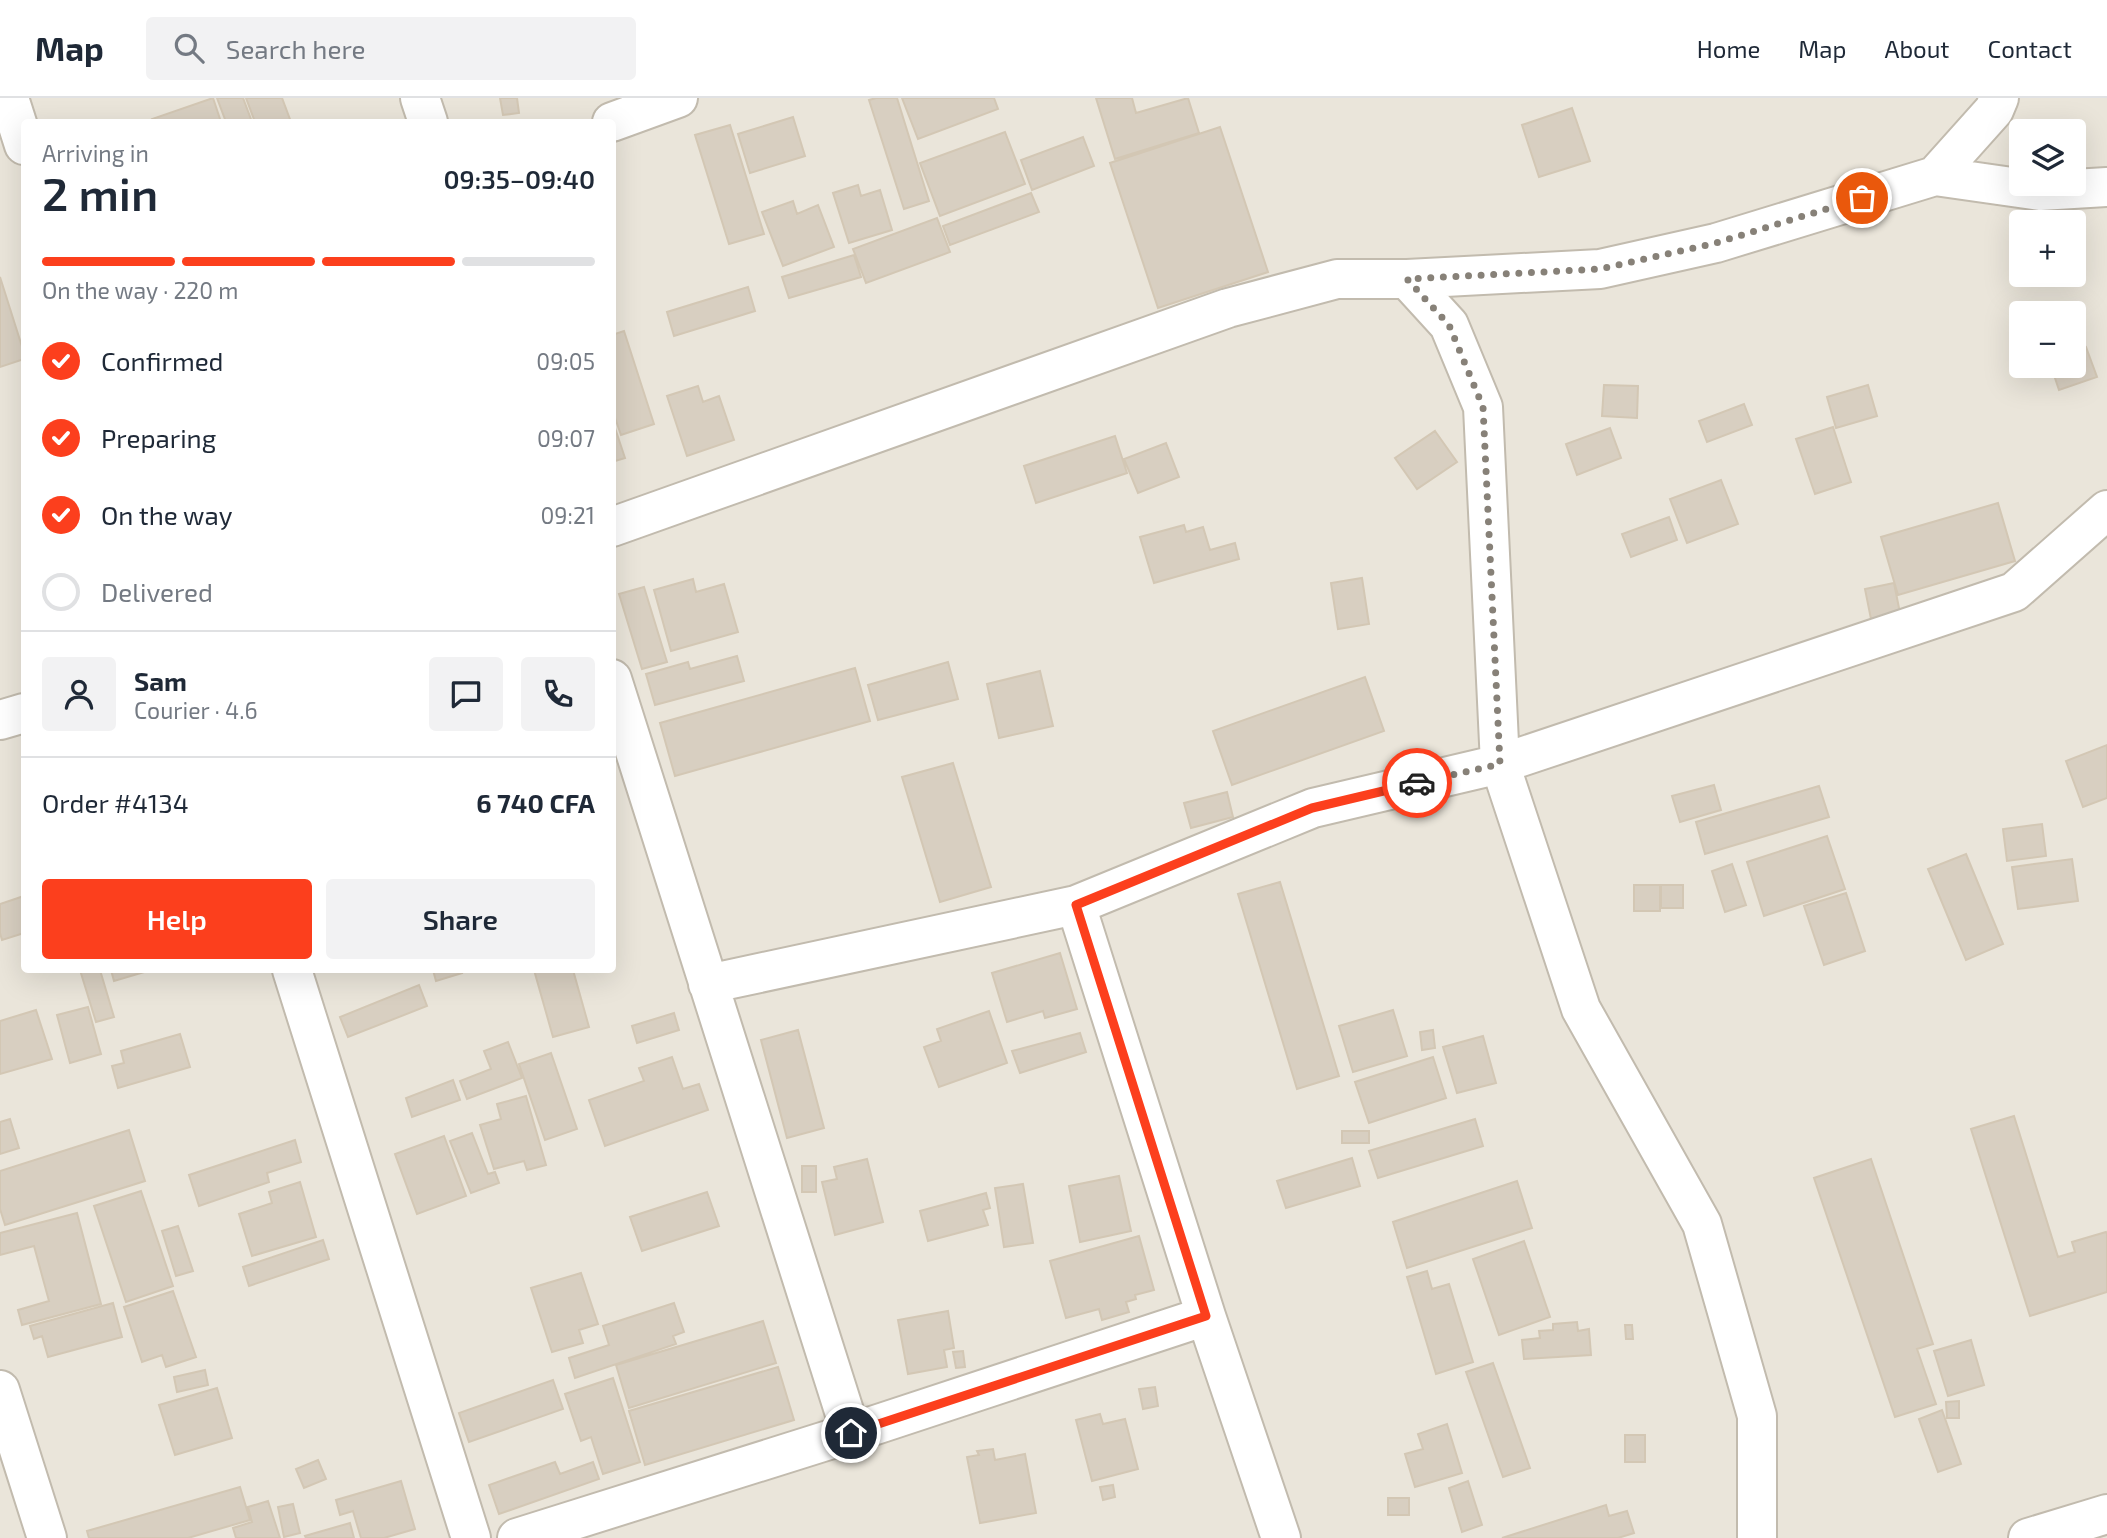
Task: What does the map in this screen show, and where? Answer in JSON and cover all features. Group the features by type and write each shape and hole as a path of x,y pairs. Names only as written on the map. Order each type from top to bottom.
{"street":[{"path":"9,98 21,136"},
{"path":"420,98 427,119"},
{"path":"616,121 678,98"},
{"path":"1935,176 1994,110 1999,98"},
{"path":"616,526 1228,308 1337,279 1407,279 1600,269 1716,243 1935,176 2040,191 2107,187"},
{"path":"1407,279 1449,325 1483,407 1500,764 1581,1009 1702,1224 1757,1416 1757,1538"},
{"path":"708,984 1076,905 1312,808 1500,764 2014,592 2107,510"},
{"path":"616,692 851,1433"},
{"path":"0,720 21,714"},
{"path":"1076,905 1206,1316 1281,1538"},
{"path":"293,973 471,1538"},
{"path":"517,1538 851,1433 1206,1316"},
{"path":"0,1390 47,1538"},
{"path":"2028,1538 2107,1514"}],"shaded area":[{"path":"0,98 2107,98 2107,1538 0,1538"}],"building":[{"path":"213,98 220,119 152,119"},
{"path":"217,98 243,98 251,119 225,119"},
{"path":"246,98 282,98 290,119 254,119"},
{"path":"500,98 517,98 519,113 503,115"},
{"path":"897,98 929,201 904,209 869,100"},
{"path":"902,98 994,98 998,109 918,139"},
{"path":"1096,98 1132,98 1136,113 1188,98 1199,133 1115,159"},
{"path":"1572,108 1590,161 1539,177 1522,125"},
{"path":"793,117 805,156 750,173 738,134"},
{"path":"730,125 764,234 729,244 695,135"},
{"path":"1220,127 1268,272 1158,308 1110,163"},
{"path":"1005,132 1025,184 940,216 920,163"},
{"path":"1083,137 1094,166 1032,190 1021,160"},
{"path":"858,185 861,196 880,190 892,230 849,243 833,193"},
{"path":"1031,193 1039,212 950,245 943,226"},
{"path":"793,201 797,214 818,205 834,247 783,266 762,212"},
{"path":"937,218 950,252 866,283 853,249"},
{"path":"854,255 861,277 789,298 782,277"},
{"path":"0,277 21,344 21,360 0,367"},
{"path":"748,287 755,311 674,336 667,312"},
{"path":"624,331 654,424 621,435 616,421 616,334"},
{"path":"2086,347 2097,377 2059,390 2055,378 2086,378"},
{"path":"1604,385 1638,386 1637,418 1602,416"},
{"path":"1868,385 1877,416 1836,428 1827,397"},
{"path":"698,386 703,402 719,396 734,440 687,456 667,396"},
{"path":"1744,404 1752,425 1707,442 1699,421"},
{"path":"1833,427 1851,482 1815,494 1796,439"},
{"path":"1610,428 1621,458 1577,475 1566,444"},
{"path":"616,431 625,458 616,461"},
{"path":"1435,431 1457,462 1417,489 1395,458"},
{"path":"1115,436 1127,473 1036,503 1024,466"},
{"path":"1166,443 1179,477 1138,493 1124,459"},
{"path":"1721,480 1738,524 1687,543 1670,499"},
{"path":"1998,503 2015,561 1898,595 1881,537"},
{"path":"1669,517 1677,540 1631,557 1622,534"},
{"path":"1184,525 1186,532 1203,527 1210,550 1235,543 1239,559 1154,583 1140,537"},
{"path":"1362,578 1369,624 1338,629 1331,583"},
{"path":"693,579 696,592 724,584 738,632 671,651 654,590"},
{"path":"1894,583 1900,613 1871,619 1865,589"},
{"path":"644,587 667,662 642,669 619,594"},
{"path":"737,656 744,681 655,705 646,674 688,662 690,669"},
{"path":"948,662 958,699 878,720 868,685"},
{"path":"855,668 870,721 675,776 660,723"},
{"path":"1040,671 1053,726 999,738 987,684"},
{"path":"1365,677 1384,731 1232,785 1213,731"},
{"path":"2107,745 2107,798 2083,807 2066,761"},
{"path":"953,763 991,887 940,902 902,777"},
{"path":"1714,785 1721,810 1680,822 1672,796"},
{"path":"1819,786 1829,817 1705,854 1696,822"},
{"path":"1227,792 1233,817 1191,828 1184,803"},
{"path":"2042,824 2046,856 2007,861 2003,829"},
{"path":"1827,836 1845,889 1764,916 1747,862"},
{"path":"1966,854 2003,944 1966,960 1928,869"},
{"path":"2072,859 2078,901 2018,909 2012,867"},
{"path":"1732,864 1746,905 1725,912 1712,871"},
{"path":"1280,882 1339,1076 1297,1089 1238,894"},
{"path":"1634,885 1660,885 1660,911 1634,911"},
{"path":"1661,885 1683,885 1683,908 1661,908"},
{"path":"1846,893 1865,951 1824,965 1804,906"},
{"path":"21,897 21,934 2,940 0,904"},
{"path":"1060,953 1077,1009 1045,1018 1043,1011 1007,1022 992,973"},
{"path":"81,973 101,973 114,1017 96,1022"},
{"path":"112,973 141,973 114,981"},
{"path":"434,973 462,973 436,981"},
{"path":"535,973 574,973 589,1027 553,1037"},
{"path":"419,985 427,1006 348,1037 340,1017"},
{"path":"88,1007 101,1054 70,1063 57,1015"},
{"path":"36,1010 52,1059 0,1074 0,1021"},
{"path":"1393,1010 1407,1056 1353,1072 1339,1026"},
{"path":"989,1011 1007,1063 939,1087 924,1047 941,1041 937,1029"},
{"path":"674,1013 679,1030 637,1043 632,1026"},
{"path":"798,1030 824,1128 787,1138 761,1040"},
{"path":"1433,1030 1435,1048 1422,1050 1420,1032"},
{"path":"1080,1033 1086,1052 1020,1073 1012,1051"},
{"path":"180,1034 190,1067 118,1088 112,1066 124,1063 121,1051"},
{"path":"1483,1036 1496,1083 1457,1093 1443,1047"},
{"path":"508,1042 522,1078 467,1099 460,1081 491,1069 484,1051"},
{"path":"551,1053 577,1129 545,1140 519,1064"},
{"path":"672,1057 683,1089 699,1084 708,1110 605,1146 589,1100 644,1081 639,1068"},
{"path":"1433,1057 1446,1098 1369,1123 1355,1082"},
{"path":"453,1080 460,1100 412,1117 406,1098"},
{"path":"526,1096 546,1165 527,1170 524,1161 494,1169 480,1125 501,1119 497,1104"},
{"path":"2014,1116 2058,1257 2075,1252 2072,1242 2106,1232 2107,1234 2107,1292 2030,1316 1971,1129"},
{"path":"10,1119 19,1148 0,1154 0,1122"},
{"path":"1475,1119 1483,1146 1378,1178 1369,1151"},
{"path":"129,1130 145,1181 5,1225 0,1209 0,1171"},
{"path":"1342,1131 1369,1131 1369,1143 1342,1143"},
{"path":"472,1133 488,1174 495,1172 499,1183 471,1193 450,1141"},
{"path":"444,1136 466,1196 417,1214 395,1154"},
{"path":"295,1140 301,1162 267,1173 269,1182 199,1206 189,1175"},
{"path":"1352,1158 1360,1186 1286,1208 1277,1181"},
{"path":"867,1159 883,1222 835,1235 822,1182 837,1179 834,1167"},
{"path":"1871,1159 1933,1344 1917,1349 1936,1404 1895,1417 1814,1178"},
{"path":"802,1166 816,1166 816,1192 802,1192"},
{"path":"1119,1176 1131,1231 1080,1242 1069,1186"},
{"path":"1517,1181 1532,1228 1407,1268 1393,1222"},
{"path":"300,1182 316,1237 252,1256 239,1214 272,1203 269,1192"},
{"path":"1023,1184 1033,1243 1004,1247 995,1188"},
{"path":"141,1191 173,1286 126,1302 94,1206"},
{"path":"707,1192 719,1226 642,1251 630,1217"},
{"path":"986,1193 990,1208 983,1210 988,1225 928,1241 920,1211"},
{"path":"77,1213 101,1304 22,1325 18,1310 49,1301 34,1246 0,1255 0,1233"},
{"path":"178,1226 193,1271 176,1276 162,1231"},
{"path":"1139,1236 1154,1290 1135,1295 1136,1299 1126,1302 1129,1312 1102,1320 1099,1309 1066,1318 1050,1261"},
{"path":"323,1240 329,1259 249,1286 243,1267"},
{"path":"1524,1241 1550,1317 1499,1335 1473,1259"},
{"path":"1427,1271 1432,1289 1449,1284 1473,1362 1436,1374 1407,1277"},
{"path":"581,1273 598,1324 579,1330 583,1343 552,1352 531,1288"},
{"path":"173,1291 196,1357 166,1367 162,1355 142,1362 124,1307"},
{"path":"113,1303 122,1337 48,1357 42,1336 34,1339 30,1326"},
{"path":"674,1303 684,1332 673,1336 676,1344 575,1378 569,1358 609,1345 603,1326"},
{"path":"948,1311 954,1348 944,1350 947,1367 908,1374 898,1320"},
{"path":"763,1321 776,1363 629,1408 616,1365"},
{"path":"1577,1322 1578,1331 1589,1329 1591,1355 1524,1359 1522,1340 1540,1338 1539,1331 1553,1330 1553,1324"},
{"path":"1625,1325 1632,1325 1633,1339 1626,1339"},
{"path":"1971,1340 1984,1385 1948,1396 1934,1351"},
{"path":"963,1351 965,1367 956,1368 953,1352"},
{"path":"1493,1363 1530,1468 1503,1477 1466,1372"},
{"path":"778,1367 794,1420 645,1465 629,1411"},
{"path":"205,1370 208,1385 177,1392 174,1377"},
{"path":"613,1378 640,1462 603,1474 591,1437 581,1441 565,1394"},
{"path":"553,1380 563,1409 469,1442 459,1413"},
{"path":"1155,1387 1158,1406 1143,1409 1139,1389"},
{"path":"217,1388 232,1438 175,1455 159,1405"},
{"path":"1959,1401 1959,1418 1947,1418 1946,1402"},
{"path":"1942,1410 1961,1464 1938,1472 1919,1419"},
{"path":"1100,1414 1103,1424 1125,1419 1138,1469 1092,1481 1076,1420"},
{"path":"1447,1424 1462,1473 1415,1487 1405,1454 1423,1449 1418,1434"},
{"path":"1625,1435 1645,1435 1645,1462 1625,1462"},
{"path":"993,1449 995,1460 1025,1454 1036,1513 980,1523 967,1457 979,1455 977,1451"},
{"path":"318,1460 326,1479 304,1488 296,1469"},
{"path":"555,1462 560,1474 593,1462 599,1479 499,1514 489,1485"},
{"path":"401,1481 415,1529 384,1538 361,1538 353,1511 340,1515 336,1500"},
{"path":"1468,1481 1482,1525 1462,1532 1449,1488"},
{"path":"1113,1485 1115,1497 1103,1500 1100,1487"},
{"path":"240,1487 250,1520 188,1538 89,1538 87,1531"},
{"path":"1388,1498 1409,1498 1409,1515 1388,1515"},
{"path":"268,1501 280,1538 236,1538 233,1528 252,1522 248,1507"},
{"path":"293,1504 300,1533 284,1537 278,1507"},
{"path":"1606,1505 1609,1516 1627,1511 1634,1533 1618,1538 1502,1538"},
{"path":"350,1523 354,1538 305,1536"}],"way so far":[{"path":"1417,783 1500,764 1483,407 1449,325 1407,279 1600,269 1716,243 1862,198"}],"route":[{"path":"851,1433 1206,1316 1076,905 1312,808 1417,783"}]}
